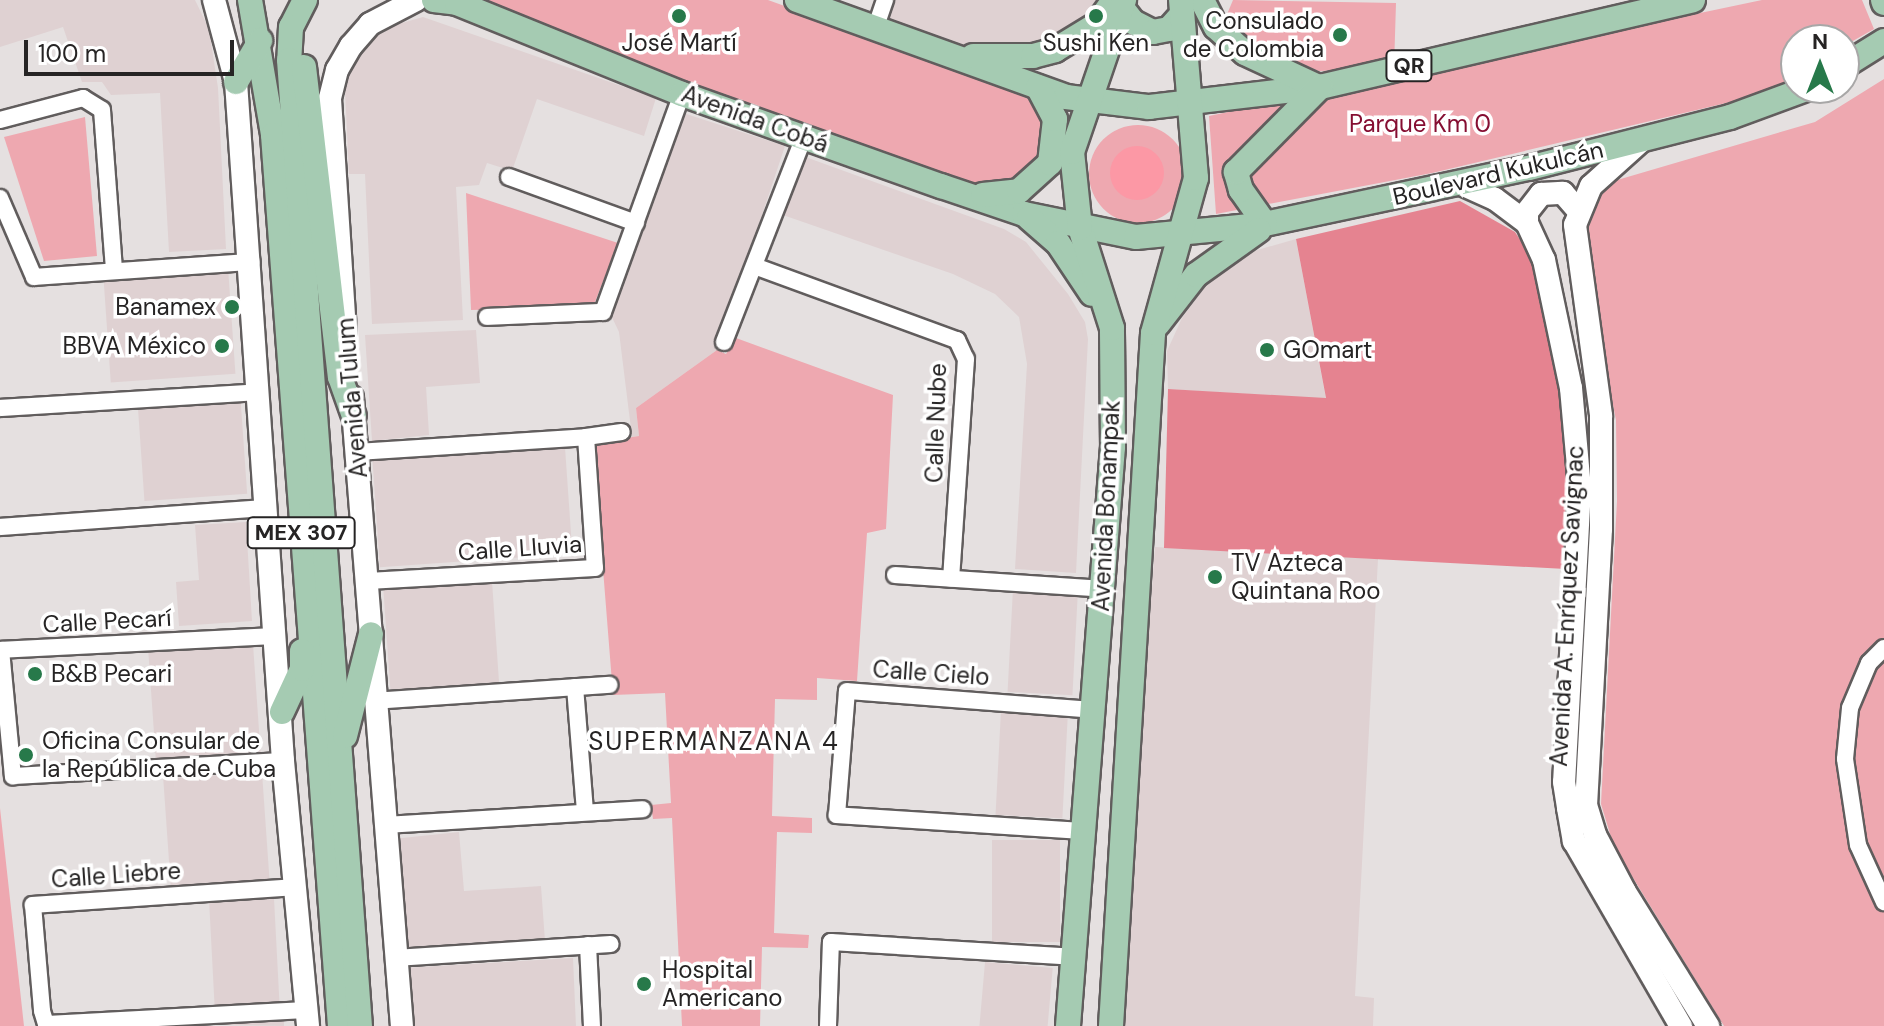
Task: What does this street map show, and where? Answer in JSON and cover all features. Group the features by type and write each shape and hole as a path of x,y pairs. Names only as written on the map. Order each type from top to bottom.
{"main road":[{"name":"MEX 307","path":"250,0 260,41 273,135 340,1026"},
{"path":"306,0 301,48 340,377 354,416"},
{"name":"Avenida Tulum","path":"306,0 291,27 289,60 360,1026"},
{"path":"797,0 1086,102 1149,107 1187,105"},
{"path":"1153,333 1196,275 1268,224 1241,190 1236,172 1320,87 1245,53 1216,27 1202,0"},
{"name":"QR","path":"1187,105 1320,87 1693,0"},
{"name":"Avenida Cobá","path":"445,1 682,94 956,191 1024,214 1120,235"},
{"path":"950,55 1009,58 1055,50 1096,25 1120,3 1133,22 1153,32 1169,29 1180,9"},
{"name":"Avenida Bonampak","path":"1068,1026 1113,447 1112,328 1080,228 1075,191 1076,134 1120,3"},
{"name":"Avenida Bonampak","path":"1111,1026 1143,449 1153,333 1191,199 1194,143 1187,105 1180,9"},
{"path":"236,82 260,41"},
{"path":"1860,56 1884,41"},
{"path":"956,191 1012,194 1045,170 1057,130 1038,87"},
{"name":"Boulevard Kukulcán","path":"1149,236 1268,224 1459,183 1730,117 1780,99"},
{"path":"1076,134 1121,106"},
{"path":"1149,107 1165,115 1194,143"},
{"path":"1075,191 1120,235 1149,236 1191,199"},
{"path":"1024,214 1058,243 1112,328"},
{"path":"1113,447 1127,458 1143,449"},
{"path":"1108,530 1126,518 1140,532"},
{"path":"282,712 302,669 300,525"},
{"path":"340,758 371,634"}],"street":[{"path":"214,0 233,55 236,82 260,392 283,761 308,1018"},
{"name":"Avenida Tulum","path":"402,1026 373,701 371,634 330,98 337,70 351,46 370,24 416,0"},
{"path":"875,29 885,0"},
{"path":"487,317 603,312 682,94"},
{"path":"0,120 83,98 102,110 114,271"},
{"path":"724,342 757,267 804,137"},
{"path":"1527,223 1527,212 1541,194 1563,193 1578,210 1605,169 1645,139"},
{"path":"509,177 636,223"},
{"name":"Avenida A. Enríquez Savignac","path":"1459,183 1495,199 1527,223 1544,260 1571,388 1580,488 1564,782 1568,808 1574,841 1681,1026"},
{"path":"0,198 34,277 251,262"},
{"name":"Avenida A. Enríquez Savignac","path":"1578,210 1582,306 1601,416 1601,529 1586,805 1595,835 1625,892 1708,1026"},
{"name":"Calle Nube","path":"757,267 957,340 966,359 951,578"},
{"path":"0,408 260,392"},
{"path":"357,452 622,432"},
{"name":"Calle Lluvia","path":"367,581 595,568 586,437"},
{"path":"0,527 267,508"},
{"path":"895,575 1104,589"},
{"name":"Calle Pecarí","path":"276,636 0,650 13,776 283,761"},
{"path":"1884,648 1869,663 1850,708 1845,759 1858,845 1884,902"},
{"path":"373,701 609,685"},
{"path":"575,687 585,812"},
{"name":"Calle Cielo","path":"1082,831 837,815 847,691 1094,710"},
{"path":"385,825 643,809"},
{"name":"Calle Liebre","path":"296,887 33,905 42,1011 46,1024 308,1018"},
{"path":"828,1026 831,942 1073,957"},
{"path":"395,958 611,944"},
{"path":"588,945 592,1026"}],"shaded area":[{"path":"0,0 195,0 209,29 218,88 226,249 169,252 160,93 111,95 102,82 82,82 63,27 0,47"},
{"path":"891,0 1102,0 1086,27 1032,52 973,50 884,20"},
{"path":"423,17 656,98 644,136 537,99 512,171 487,163 479,185 456,187 463,320 372,324 365,174 349,174 344,69 355,51 384,28"},
{"path":"674,110 785,146 717,350 636,408 639,436 632,437 619,332 608,309"},
{"path":"1137,146 1156,154 1164,173 1156,192 1137,200 1118,192 1110,173 1118,154"},
{"path":"800,155 1004,229 1026,242 1068,294 1085,322 1088,339 1076,573 1015,569 1027,364 1019,317 995,294 953,274 780,214"},
{"path":"1460,201 1515,232 1538,267 1572,416 1566,569 1164,548 1168,389 1326,398 1296,239"},
{"path":"1296,239 1326,399 1168,389 1167,351 1182,318 1207,284 1254,251"},
{"path":"228,267 235,374 111,382 103,276"},
{"path":"476,330 480,383 426,387 429,435 372,441 365,335"},
{"path":"240,391 247,494 144,501 137,398"},
{"path":"565,447 572,554 380,567 372,460"},
{"path":"246,522 252,621 179,626 176,582 199,580 195,525"},
{"path":"1155,547 1378,559 1355,996 1374,998 1373,1026 1120,1026"},
{"path":"492,581 499,684 390,691 383,589"},
{"path":"1013,588 1078,591 1072,695 1008,692"},
{"path":"253,644 261,753 156,760 148,651"},
{"path":"1001,710 1068,714 1062,818 996,815"},
{"path":"262,772 270,880 171,887 163,779"},
{"path":"459,832 464,891 541,886 545,941 402,952 393,839"},
{"path":"992,840 1060,840 1060,942 992,942"},
{"path":"274,898 279,1002 215,1005 209,901"},
{"path":"573,958 576,1026 407,1026 403,968"},
{"path":"985,962 1053,968 1048,1026 979,1026"},
{"path":"284,1020 284,1026 167,1024"}],"green space":[{"path":"457,0 768,0 1028,94 1052,126 1049,157 1001,196"},
{"path":"1233,0 1396,3 1394,68 1319,71 1275,58 1225,19"},
{"name":"Parque Km 0","path":"1762,0 1862,0 1874,29 1860,37 1860,24 1780,24 1780,84 1764,94 1432,173 1216,214 1209,116"},
{"path":"1884,79 1884,1026 1724,1026 1614,847 1601,804 1617,501 1616,420 1577,224 1590,188 1815,122 1844,104 1860,104 1860,94"},
{"path":"85,117 97,256 44,261 4,137"},
{"path":"1138,125 1157,129 1173,139 1183,155 1187,174 1183,193 1173,209 1157,219 1138,223 1119,219 1103,209 1093,193 1089,174 1093,155 1103,139 1119,129"},
{"path":"466,193 618,243 593,307 471,310"},
{"path":"736,338 893,395 886,529 867,533 857,681 817,678 817,700 775,699 772,816 812,818 812,833 777,832 774,933 809,935 808,948 762,947 760,1026 682,1026 672,818 653,819 651,805 671,803 665,693 613,695 593,443 639,436 636,408 717,350 726,354"},
{"path":"0,808 10,899 24,1026 0,1026"}],"place":[{"name":"José Martí","path":"679,16"},
{"name":"Sushi Ken","path":"1096,16"},
{"name":"Consulado de Colombia","path":"1340,35"},
{"name":"Banamex","path":"232,307"},
{"name":"BBVA México","path":"222,346"},
{"name":"GOmart","path":"1267,350"},
{"name":"TV Azteca Quintana Roo","path":"1215,577"},
{"name":"B&B Pecari","path":"35,674"},
{"name":"Oficina Consular de la República de Cuba","path":"26,755"},
{"name":"Hospital Americano","path":"644,984"}],"district":[{"name":"SUPERMANZANA 4","path":"714,742"}]}
